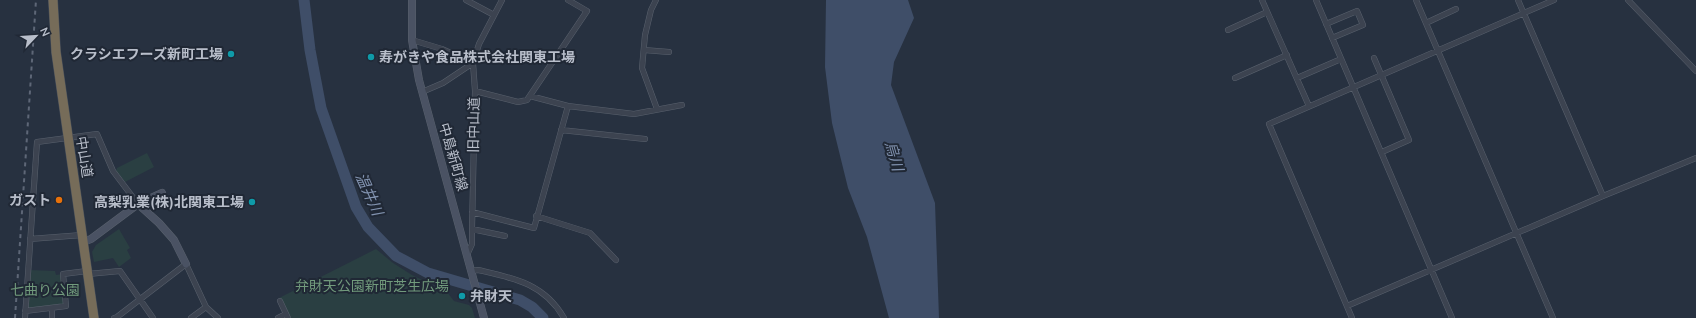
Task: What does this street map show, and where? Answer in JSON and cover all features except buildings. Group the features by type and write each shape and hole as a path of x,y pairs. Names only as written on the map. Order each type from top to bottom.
{"highway":[{"name":"中山道","path":"53,0 54,35 67,138 94,318"}],"main road":[{"name":"中島新町線","path":"412,0 412,40 416,69 484,318"},
{"path":"83,238 91,239 138,204 162,193"},
{"path":"138,204 159,223 174,240 186,264"}],"street":[{"path":"466,0 494,15"},
{"name":"旧中山道","path":"467,255 472,244 475,91 473,63 479,44 502,0"},
{"path":"475,91 518,102 527,100 587,11 568,0"},
{"path":"656,0 651,10 645,35 642,68 657,109"},
{"path":"1262,0 1309,106"},
{"path":"1316,0 1452,318"},
{"path":"1416,0 1553,318"},
{"path":"1518,0 1603,196"},
{"path":"1352,318 1268,124 1382,76 1554,0"},
{"path":"1628,0 1696,71"},
{"path":"1426,23 1456,9"},
{"path":"1326,24 1357,11 1363,26 1332,38"},
{"path":"1228,30 1267,12"},
{"path":"412,40 442,49 473,63"},
{"path":"644,50 670,52"},
{"path":"1234,78 1287,55"},
{"path":"1374,58 1409,140 1382,152"},
{"path":"1297,78 1341,59"},
{"path":"422,92 442,83 473,63"},
{"path":"530,96 568,106 634,114 682,105"},
{"path":"472,212 534,228 536,216 568,106"},
{"path":"561,130 645,139"},
{"path":"25,318 37,142 97,134 113,171 138,204"},
{"path":"1347,306 1603,196 1696,158"},
{"path":"536,216 590,233 616,260"},
{"path":"472,229 504,236"},
{"path":"30,240 83,238"},
{"path":"114,318 118,317 186,264 206,307 218,318"},
{"path":"472,273 478,270 517,279 534,287 551,300 564,318"},
{"path":"25,311 66,306 63,274 120,271 153,318"},
{"path":"278,318 287,316 280,301"},
{"path":"191,318 206,307"},
{"path":"52,308 52,318"}],"green space":[{"path":"147,153 154,167 125,182 116,171 117,168"},
{"path":"119,229 130,248 127,250 131,258 119,267 113,258 94,262 92,252 96,245"},
{"name":"弁財天公園新町芝生広場","path":"376,249 393,263 412,275 447,292 454,301 469,305 472,308 475,318 290,318 279,298"},
{"name":"七曲り公園","path":"29,270 55,271 56,275 62,274 65,306 26,310"}],"water":[{"name":"烏川","path":"826,0 908,0 914,18 894,62 891,85 935,203 939,318 889,318 867,237 848,188 832,123 825,67"}],"waterway":[{"name":"温井川","path":"304,0 310,50 321,108 356,207 368,227 396,256 428,273 520,300 532,307 543,318"}],"railway":[{"path":"15,318 36,0"}],"place":[{"name":"クラシエフーズ新町工場","path":"231,54"},
{"name":"寿がきや食品株式会社関東工場","path":"371,57"},
{"name":"ガスト","path":"59,200"},
{"name":"高梨乳業(株)北関東工場","path":"252,202"},
{"name":"弁財天","path":"462,296"}]}
